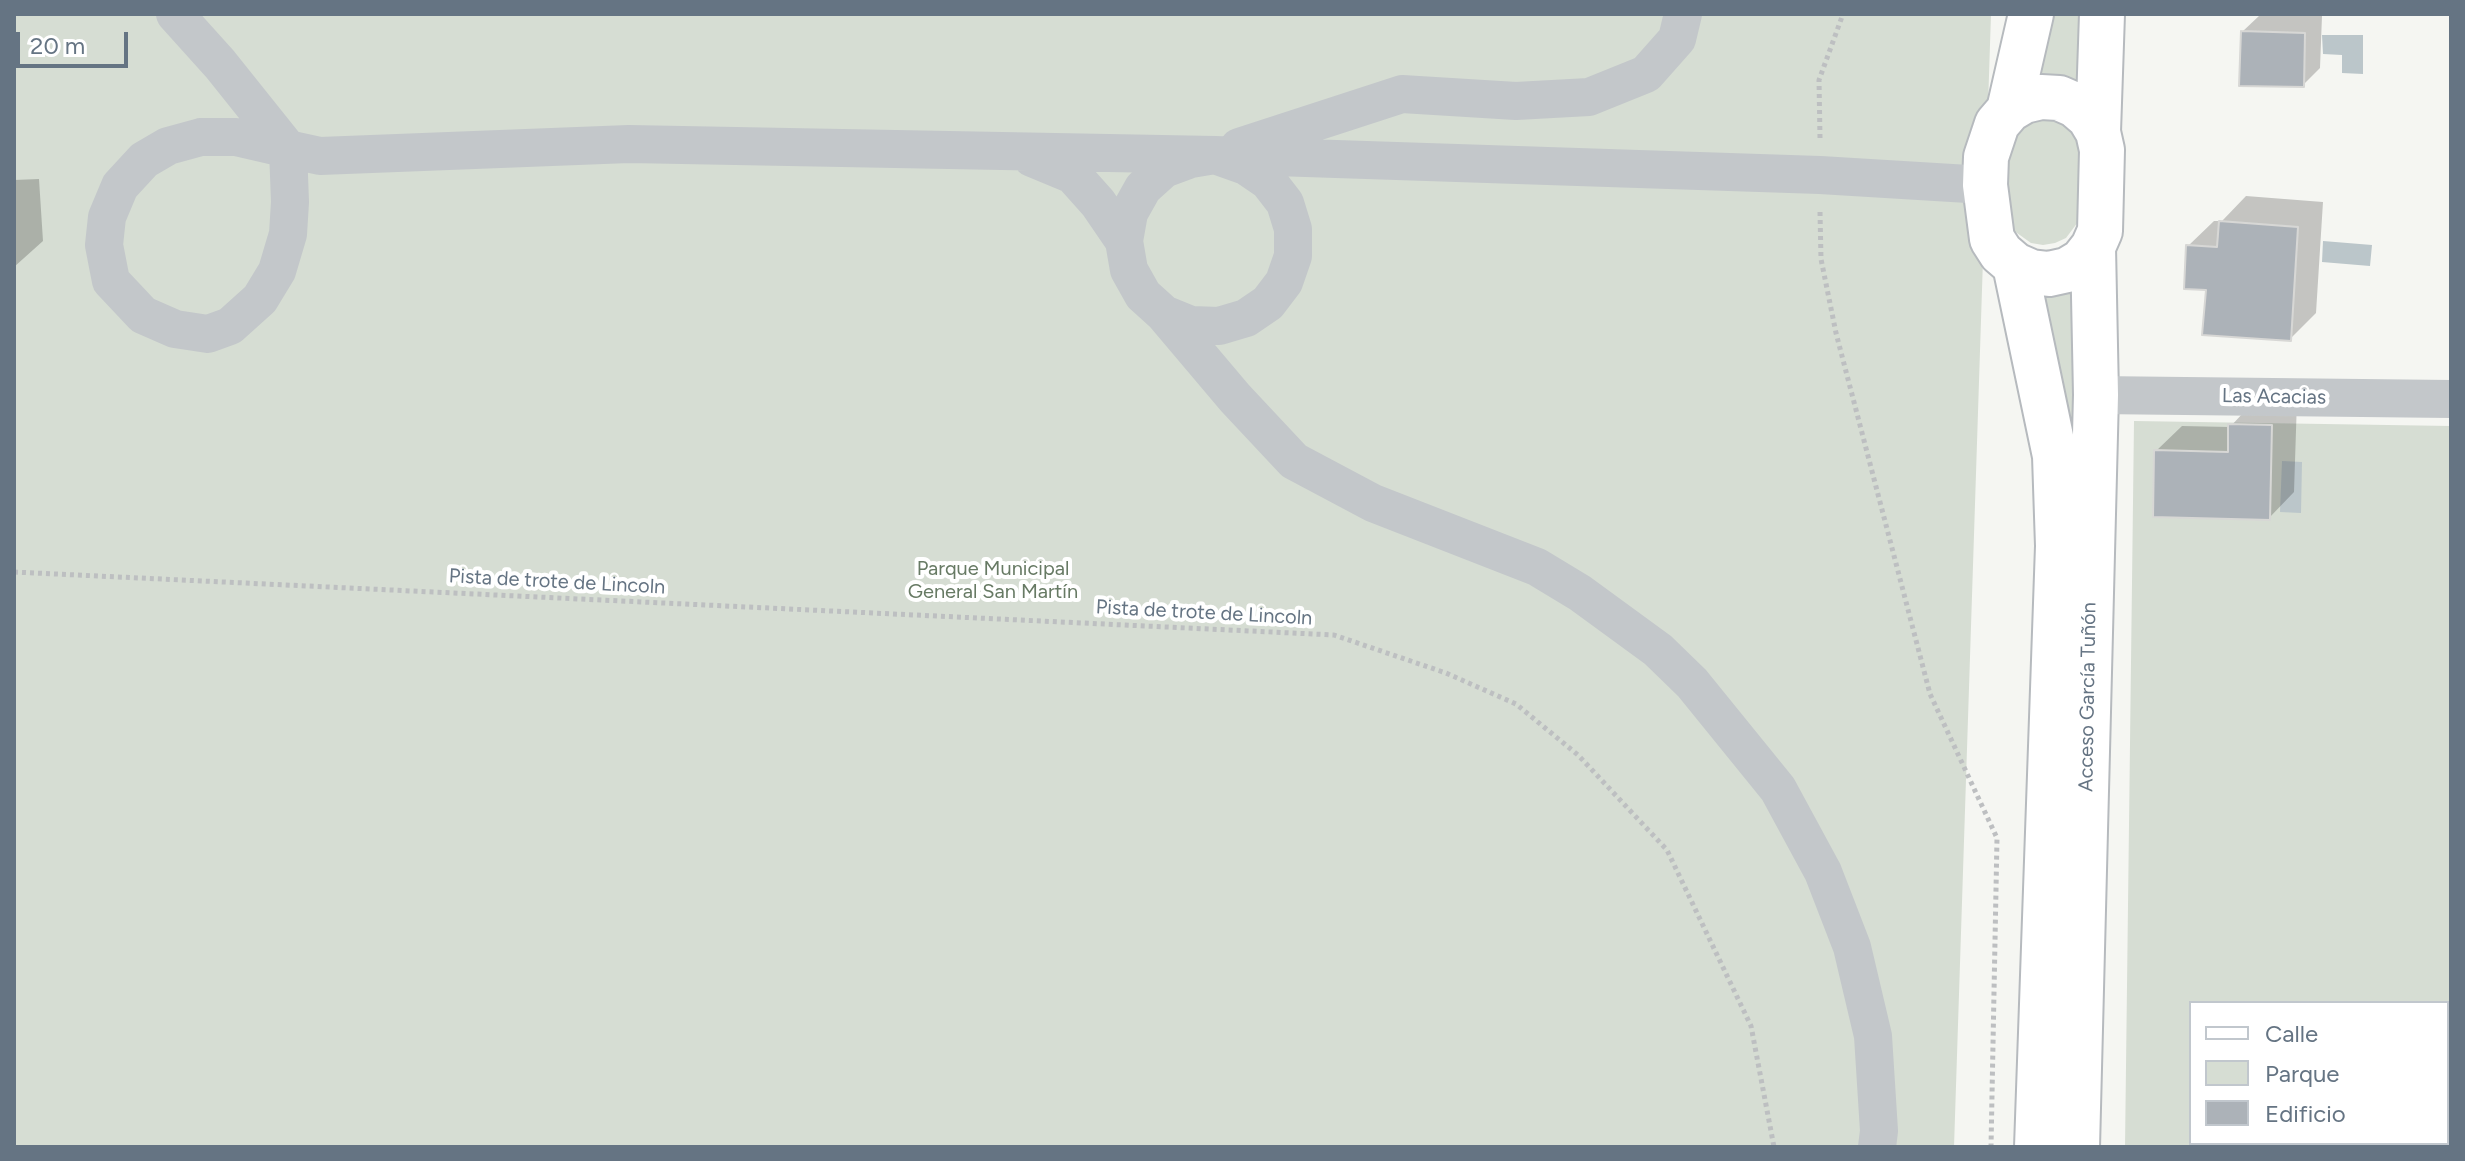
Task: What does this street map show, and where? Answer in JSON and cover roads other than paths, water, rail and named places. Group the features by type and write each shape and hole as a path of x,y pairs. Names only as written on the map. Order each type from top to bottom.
{"main road":[{"path":"2009,110 2031,14"},
{"path":"2098,132 2082,111 2059,98 2041,97 2024,101 2009,110 1997,124 1990,140 1985,185 1992,239 2001,253 2015,265 2031,272 2049,274 2074,265 2093,247 2100,231 2102,150 2098,132 2102,14"},
{"name":"Acceso García Tuñón","path":"2077,1147 2096,395 2093,247"},
{"name":"Acceso García Tuñón","path":"2015,265 2055,456 2058,546 2037,1147"}],"street":[{"path":"175,14 220,64 288,149 288,234 277,271 260,299 230,326 208,334 175,329 143,315 111,281 104,245 107,217 120,186 144,160 168,146 201,137 236,137 288,149 320,156 629,144 1215,155 1820,175 1985,185"},
{"path":"1683,14 1677,39 1646,74 1589,97 1516,101 1402,94 1164,169 1143,188 1129,213 1124,241 1129,270 1143,295 1164,314 1235,398 1294,461 1373,503 1537,567 1580,593 1658,650 1692,683 1778,789 1823,872 1852,947 1873,1036 1879,1131 1877,1147"},
{"path":"1015,151 1073,175 1098,203 1124,241"},
{"path":"1164,314 1191,325 1219,326 1246,318 1268,303 1284,282 1293,256 1293,229 1285,203 1268,181 1246,166 1215,155"},
{"name":"Las Acacias","path":"2096,395 2451,399"}],"park label":[{"name":"Parque Municipal General San Martín","path":"993,580"}]}
